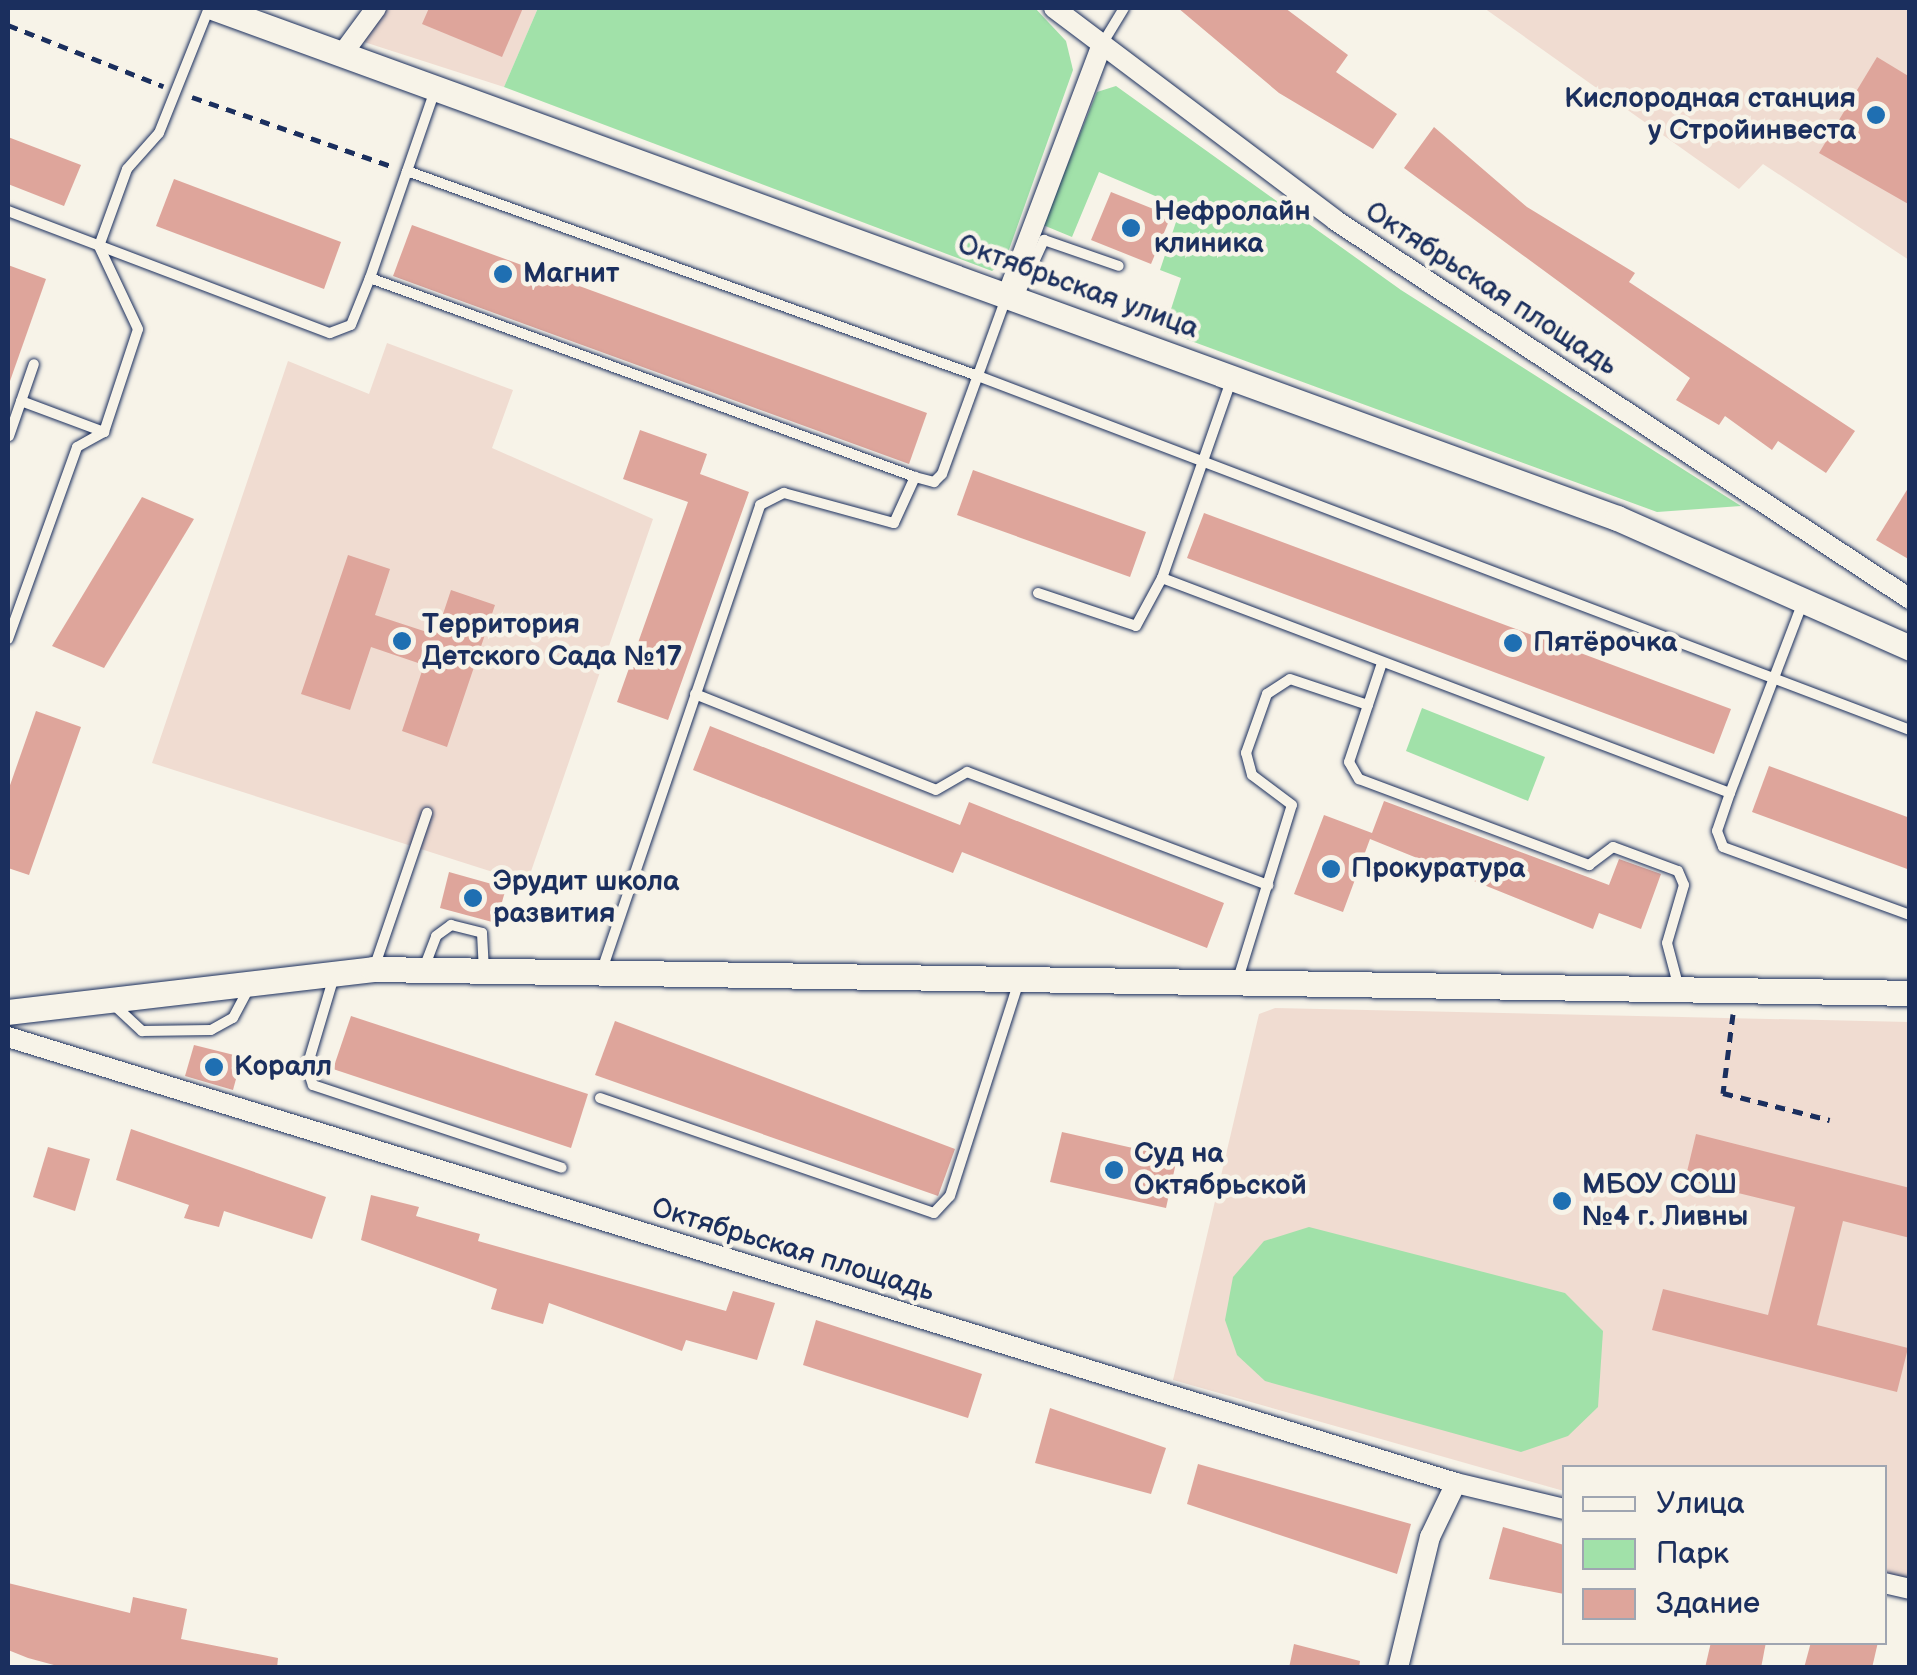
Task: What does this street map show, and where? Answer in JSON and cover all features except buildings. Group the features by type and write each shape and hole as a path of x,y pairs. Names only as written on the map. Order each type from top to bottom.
{"street":[{"name":"Октябрьская улица","path":"212,8 438,83 1233,375 1806,596 1910,648"},
{"path":"343,52 376,8"},
{"name":"Октябрьская площадь","path":"1054,8 1336,220 1910,600"},
{"path":"1013,295 1101,47"},
{"path":"8,1012 254,978 373,969 1021,976 1910,993"},
{"name":"Октябрьская площадь","path":"8,1036 1456,1484 1562,1509"},
{"path":"1398,1668 1430,1537 1456,1484"}],"lane":[{"path":"8,639 79,442 104,432 138,330 99,246 127,169 158,135 212,8"},
{"path":"1101,47 1124,8"},
{"path":"8,211 330,333 351,325 438,83"},
{"path":"407,171 978,376 1910,730"},
{"path":"370,278 915,476 940,478 1013,295 1044,240 1119,266"},
{"path":"10,436 34,364"},
{"path":"1038,594 1136,626 1162,578 1233,375"},
{"path":"21,400 104,432"},
{"path":"602,970 764,501 790,494 888,526 915,476"},
{"path":"1162,578 1730,793"},
{"path":"1806,596 1717,831 1723,847 1910,915"},
{"path":"1382,663 1348,762 1360,779 1594,866 1613,847 1682,874 1667,943 1679,988"},
{"path":"1238,980 1292,804 1246,760 1267,694 1296,680 1368,705"},
{"path":"695,694 936,790 967,772 1268,885"},
{"path":"373,969 427,814"},
{"path":"423,969 436,936 451,925 482,934 484,969"},
{"path":"336,972 308,1066 316,1088 562,1168"},
{"path":"600,1098 934,1214 950,1196 1021,976"},
{"path":"107,996 142,1031 211,1030 232,1018 254,978"}],"path":[{"path":"8,25 176,92 407,171"},
{"path":"1736,990 1723,1093 1830,1120"}],"shaded area":[{"path":"387,8 538,8 504,87 361,41"},
{"path":"1484,8 1909,8 1909,260 1763,164 1739,189"},
{"name":"Территория Детского Сада №17","path":"387,343 513,390 492,448 653,519 527,883 152,763 288,361 369,394"},
{"name":"МБОУ СОШ №4 г. Ливны","path":"1275,1008 1909,1022 1909,1584 1887,1579 1887,1465 1562,1465 1562,1490 1173,1380 1259,1014"}],"green space":[{"path":"538,8 1035,8 1066,41 1073,70 1005,261 992,271 504,87"},
{"path":"1116,86 1401,290 1741,506 1657,512 1164,331 1181,278 1160,270 1181,207 1099,172 1072,237 1043,225 1097,92"},
{"path":"1422,708 1545,757 1528,801 1406,751"},
{"path":"1309,1227 1565,1293 1603,1331 1598,1407 1568,1436 1521,1452 1265,1381 1237,1355 1225,1320 1233,1277 1264,1241"}],"place":[{"name":"Кислородная станция у Стройинвеста","path":"1876,115"},
{"name":"Нефролайн клиника","path":"1131,228"},
{"name":"Магнит","path":"503,274"},
{"name":"Территория Детского Сада №17","path":"402,641"},
{"name":"Пятёрочка","path":"1513,643"},
{"name":"Прокуратура","path":"1331,869"},
{"name":"Эрудит школа развития","path":"473,898"},
{"name":"Коралл","path":"214,1067"},
{"name":"Суд на Октябрьской","path":"1114,1170"},
{"name":"МБОУ СОШ №4 г. Ливны","path":"1562,1201"}]}
